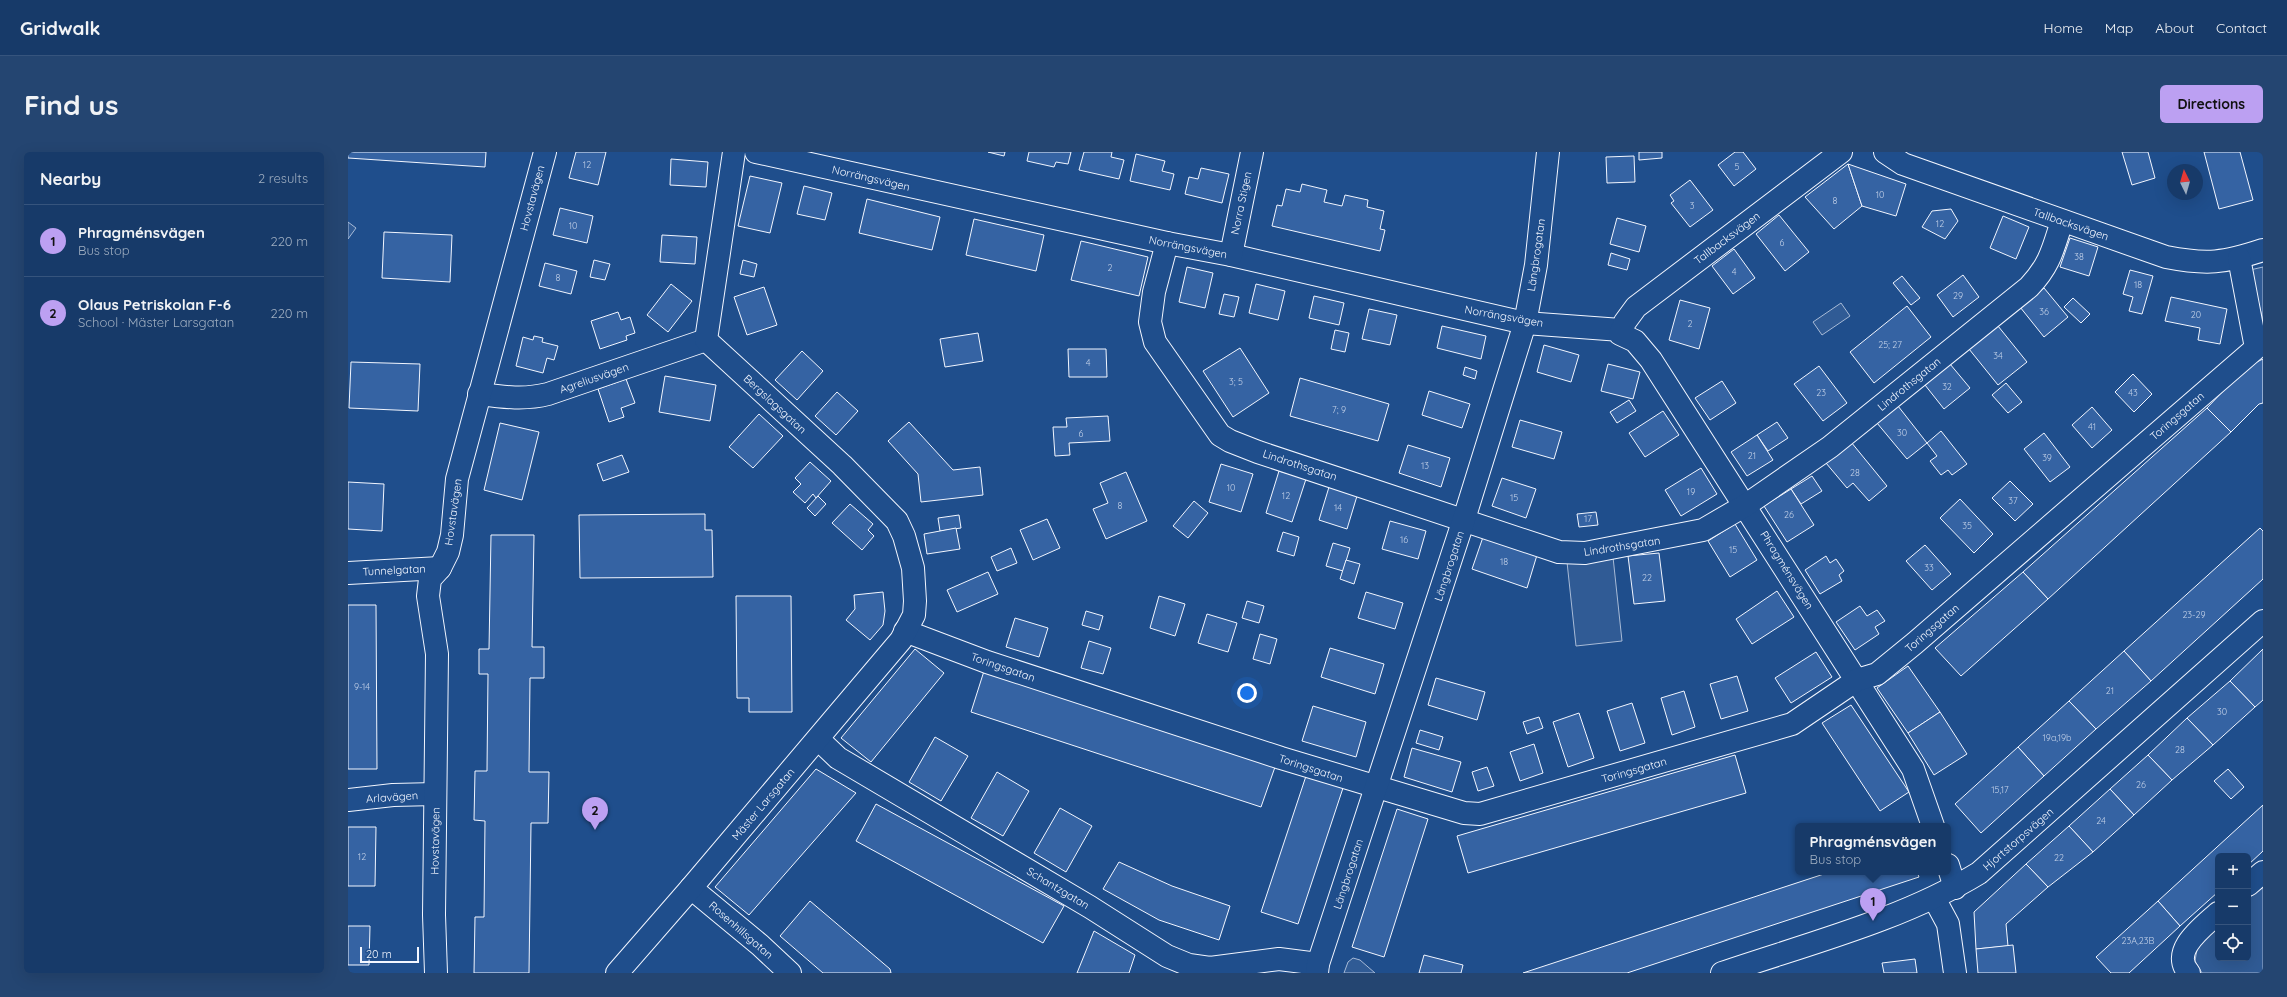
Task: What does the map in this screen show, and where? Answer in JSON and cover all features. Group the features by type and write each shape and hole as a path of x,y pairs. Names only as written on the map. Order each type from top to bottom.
{"street":[{"name":"Hovstavägen","path":"436,973 434,914 437,654 428,596 430,580 440,568 448,552 452,535 457,479 545,152"},
{"path":"706,340 734,152"},
{"name":"Norrängsvägen","path":"756,152 1167,243 1231,255 1524,323 1621,330"},
{"name":"Norra Stigen","path":"1231,255 1252,152"},
{"name":"Längbrogatan","path":"1318,969 1464,519 1524,323 1536,264 1548,152"},
{"name":"Tallbacksvägen","path":"1621,330 1624,322 1636,307 1841,152"},
{"name":"Tallbacksvägen","path":"1885,152 1903,164 2062,221 2166,256 2188,261 2212,262 2239,258 2263,250"},
{"name":"Lindrothsgatan","path":"1167,243 1154,292 1150,322 1155,342 1220,435 1230,441 1258,452 1464,519 1559,552 1585,553 1703,530 1746,505 1830,447 2029,287 2043,272 2050,258 2062,221"},
{"name":"Toringsgatan","path":"906,631 987,662 1377,788 1464,813 1480,814 1792,724 1857,680 1877,674 1915,644 2256,348 2239,258"},
{"name":"Phragménsvägen","path":"1621,330 1620,334 1635,342 1652,360 1857,680 1913,769 1932,823"},
{"name":"Agreliusvägen","path":"480,394 509,398 541,396 706,340"},
{"name":"Bergslagsgatan","path":"706,340 842,465 897,521 904,536 913,568 916,601 914,615 906,631"},
{"name":"Tunnelgatan","path":"348,573 440,568"},
{"name":"Hjortstorpsvägen","path":"1722,973 1901,912 1955,888 1979,873 2263,621"},
{"name":"Mäster Larsgatan","path":"617,973 692,888 818,740 901,640 906,631"},
{"name":"Schantzgatan","path":"818,740 838,758 1090,906 1167,956 1189,965 1210,968 1279,960 1318,969"},
{"name":"Arlavägen","path":"348,800 435,794"},
{"path":"2251,882 2263,872"},
{"path":"1951,875 1955,888"},
{"name":"Rosenhillsgatan","path":"692,888 760,945 790,973"},
{"path":"1934,898 1948,924 1955,973"},
{"path":"2190,973 2186,969 2183,958 2185,946 2215,916"}],"shaded area":[{"path":"348,222 356,228 348,239"},
{"path":"2263,267 2263,320 2250,270"},
{"path":"1841,303 1850,316 1822,335 1813,322"},
{"path":"1613,557 1622,641 1576,646 1567,562"},
{"path":"2263,886 2263,973 2202,973 2195,961 2198,943 2215,928 2215,961 2251,961 2251,896"},
{"path":"1353,958 1360,960 1375,973 1344,973 1348,962"}],"building":[{"path":"348,152 486,152 485,167 348,158"},
{"path":"576,152 606,152 598,185 569,178"},
{"path":"988,152 1005,152 1004,156"},
{"path":"1029,152 1071,152 1068,164 1056,162 1054,167 1027,161"},
{"path":"1084,152 1112,152 1111,157 1124,160 1119,179 1079,170"},
{"path":"1639,152 1662,152 1662,158 1639,160"},
{"path":"1735,152 1743,152 1756,169 1734,186 1718,165"},
{"path":"2122,152 2148,152 2155,178 2132,185"},
{"path":"2204,152 2240,152 2253,200 2219,209"},
{"path":"1136,154 1165,161 1162,171 1174,174 1170,190 1130,181"},
{"path":"1634,156 1635,182 1607,183 1606,157"},
{"path":"671,159 708,162 706,187 670,185"},
{"path":"1848,164 1862,206 1834,229 1805,197"},
{"path":"1848,164 1906,184 1896,216 1862,206"},
{"path":"1201,168 1229,174 1222,203 1185,194 1189,177 1198,179"},
{"path":"750,176 782,183 770,233 738,226"},
{"path":"1690,180 1713,210 1690,227 1671,203 1674,201 1670,195"},
{"path":"1302,184 1327,190 1324,202 1342,206 1345,195 1368,200 1367,207 1384,211 1380,229 1385,230 1380,251 1272,226 1277,205 1282,206 1286,189 1300,192"},
{"path":"804,186 832,193 825,220 797,214"},
{"path":"867,199 940,217 932,250 859,233"},
{"path":"560,208 593,216 587,243 553,235"},
{"path":"1951,209 1958,221 1945,239 1922,227 1932,211"},
{"path":"1779,215 1809,252 1785,271 1756,234"},
{"path":"2003,216 2029,227 2016,259 1990,248"},
{"path":"1617,218 1646,226 1639,252 1610,244"},
{"path":"974,219 1044,235 1036,271 966,255"},
{"path":"384,232 452,235 450,282 382,278"},
{"path":"662,235 697,237 695,264 660,262"},
{"path":"2070,238 2098,247 2089,276 2060,267"},
{"path":"1081,241 1148,257 1139,296 1071,280"},
{"path":"1734,249 1755,278 1733,294 1712,266"},
{"path":"1611,253 1630,259 1627,270 1608,265"},
{"path":"594,260 610,264 605,280 590,277"},
{"path":"743,260 757,264 754,277 740,274"},
{"path":"545,263 577,271 571,294 539,286"},
{"path":"1187,267 1213,273 1205,308 1179,302"},
{"path":"2130,270 2153,276 2142,314 2129,311 2133,297 2123,294"},
{"path":"1963,275 1979,297 1953,317 1937,295"},
{"path":"1902,276 1920,298 1911,305 1893,283"},
{"path":"671,284 692,301 668,332 647,315"},
{"path":"1256,284 1285,291 1278,320 1249,313"},
{"path":"764,287 777,325 747,335 734,297"},
{"path":"2044,288 2068,317 2044,337 2020,307"},
{"path":"1224,294 1239,297 1234,317 1219,314"},
{"path":"1314,296 1344,303 1339,325 1309,318"},
{"path":"2171,297 2227,309 2220,344 2198,340 2200,328 2165,321"},
{"path":"2073,298 2090,314 2081,323 2064,307"},
{"path":"1680,300 1710,308 1699,349 1669,340"},
{"path":"1907,306 1931,337 1874,383 1850,352"},
{"path":"1369,309 1397,315 1390,345 1362,339"},
{"path":"618,312 621,320 630,317 635,333 626,336 627,340 600,349 591,321"},
{"path":"1442,326 1486,336 1481,359 1437,348"},
{"path":"1998,326 2027,362 1998,385 1969,349"},
{"path":"1335,330 1349,333 1345,352 1331,349"},
{"path":"978,333 983,361 945,367 940,339"},
{"path":"534,336 543,338 542,342 558,346 554,360 547,358 543,373 516,366 523,337 533,340"},
{"path":"1544,345 1579,355 1571,382 1537,372"},
{"path":"1240,348 1269,393 1233,417 1203,371"},
{"path":"1068,349 1106,349 1107,377 1069,377"},
{"path":"802,351 823,371 797,400 775,380"},
{"path":"2263,359 2263,403 2259,404 2231,432 2207,408 2246,367"},
{"path":"351,362 420,364 418,411 349,408"},
{"path":"1608,364 1640,372 1633,399 1601,391"},
{"path":"1950,364 1970,388 1944,409 1925,385"},
{"path":"1819,366 1847,403 1823,421 1794,384"},
{"path":"1465,367 1477,371 1475,379 1463,375"},
{"path":"2133,374 2152,394 2134,412 2115,392"},
{"path":"665,376 716,385 710,421 659,412"},
{"path":"1300,378 1389,404 1378,441 1290,416"},
{"path":"626,379 635,403 621,408 624,417 609,422 598,389"},
{"path":"1722,381 1736,403 1710,420 1695,398"},
{"path":"2006,383 2022,402 2008,413 1992,395"},
{"path":"1429,391 1470,404 1462,428 1422,415"},
{"path":"837,392 858,411 836,435 815,416"},
{"path":"1629,400 1636,411 1617,423 1610,412"},
{"path":"1898,406 1927,443 1907,459 1877,423"},
{"path":"2092,407 2112,430 2092,448 2072,425"},
{"path":"2207,408 2231,432 2048,599 2023,572"},
{"path":"1663,411 1679,435 1645,457 1629,433"},
{"path":"759,414 783,436 753,468 729,447"},
{"path":"1108,416 1110,441 1069,443 1070,455 1055,456 1053,427 1067,427 1066,418"},
{"path":"1520,420 1562,432 1554,459 1512,447"},
{"path":"909,422 953,470 980,467 983,495 921,502 918,474 888,441"},
{"path":"1777,422 1788,438 1768,451 1757,435"},
{"path":"500,423 539,432 522,500 484,490"},
{"path":"1941,431 1967,464 1952,475 1948,470 1941,475 1930,461 1937,456 1927,443"},
{"path":"2044,433 2070,467 2050,482 2024,449"},
{"path":"1757,435 1773,460 1747,476 1731,452"},
{"path":"1851,442 1887,486 1869,501 1853,483 1847,488 1826,463"},
{"path":"1408,445 1450,458 1441,487 1399,473"},
{"path":"622,455 629,472 603,481 597,464"},
{"path":"810,462 831,481 816,498 813,494 805,503 793,492 801,484 795,478"},
{"path":"1221,464 1253,474 1241,512 1209,502"},
{"path":"1701,468 1717,494 1681,516 1665,490"},
{"path":"1279,471 1306,479 1292,522 1266,513"},
{"path":"1126,472 1147,521 1106,539 1093,509 1108,503 1100,483"},
{"path":"1812,476 1822,491 1801,504 1791,489"},
{"path":"1502,478 1536,489 1526,518 1492,506"},
{"path":"2010,481 2033,504 2015,521 1992,498"},
{"path":"348,482 384,484 382,531 348,529"},
{"path":"1329,487 1357,496 1347,529 1319,520"},
{"path":"1791,489 1814,525 1787,542 1764,506"},
{"path":"818,496 826,504 815,516 807,508"},
{"path":"1960,499 1993,534 1974,553 1940,518"},
{"path":"1194,501 1208,513 1188,538 1173,526"},
{"path":"850,504 873,524 868,530 874,536 862,550 832,523"},
{"path":"1596,512 1598,525 1579,527 1577,514"},
{"path":"705,514 705,530 712,530 713,577 580,578 579,515"},
{"path":"959,515 961,528 940,531 938,518"},
{"path":"1047,519 1060,548 1033,560 1020,530"},
{"path":"1390,521 1426,531 1418,559 1382,549"},
{"path":"1735,524 1757,560 1730,577 1708,541"},
{"path":"956,528 960,549 927,554 924,534"},
{"path":"2260,528 2263,531 2263,579 2151,681 2124,651"},
{"path":"1283,532 1299,537 1294,556 1277,551"},
{"path":"491,535 534,535 532,647 544,647 544,678 530,678 529,772 549,772 548,823 531,823 529,973 474,973 475,917 484,917 485,821 474,820 475,771 487,771 488,674 479,674 479,649 489,649"},
{"path":"1483,537 1537,555 1527,588 1472,569"},
{"path":"1333,543 1350,548 1343,571 1326,566"},
{"path":"1925,545 1951,574 1932,590 1906,561"},
{"path":"1011,548 1017,563 997,571 991,557"},
{"path":"1659,553 1665,601 1634,604 1628,556"},
{"path":"1826,556 1830,563 1836,559 1844,571 1839,575 1842,581 1820,594 1805,570"},
{"path":"1346,560 1360,564 1354,584 1340,579"},
{"path":"988,572 998,594 957,612 947,590"},
{"path":"2023,572 2048,599 1961,676 1935,648"},
{"path":"1777,591 1794,617 1752,644 1736,619"},
{"path":"883,592 885,611 883,625 870,640 846,620 855,609 854,595"},
{"path":"1366,592 1403,603 1395,629 1358,618"},
{"path":"736,596 791,596 792,712 749,712 749,698 737,698"},
{"path":"1159,596 1185,604 1175,636 1150,628"},
{"path":"1247,601 1264,606 1259,623 1242,618"},
{"path":"348,605 376,605 377,769 348,769"},
{"path":"1860,606 1867,616 1877,610 1885,621 1875,627 1879,634 1855,650 1836,622"},
{"path":"1086,611 1103,616 1099,630 1082,625"},
{"path":"1207,614 1237,623 1228,652 1198,643"},
{"path":"1015,618 1048,628 1039,657 1006,647"},
{"path":"1260,634 1277,639 1270,664 1253,659"},
{"path":"1089,641 1111,648 1103,674 1081,668"},
{"path":"1330,648 1384,664 1375,694 1321,677"},
{"path":"915,649 944,673 871,762 841,738"},
{"path":"2263,649 2263,700 2255,707 2230,681"},
{"path":"2124,651 2151,681 2096,729 2069,701"},
{"path":"1816,652 1832,677 1791,703 1775,678"},
{"path":"1908,666 1940,712 1908,733 1877,688"},
{"path":"984,671 1275,767 1261,807 971,712"},
{"path":"1737,676 1748,711 1721,719 1710,684"},
{"path":"1436,678 1485,692 1477,720 1428,705"},
{"path":"2230,681 2255,707 2213,745 2187,718"},
{"path":"1684,691 1695,727 1672,735 1661,698"},
{"path":"2069,701 2096,729 2044,776 2018,747"},
{"path":"1632,703 1645,743 1620,751 1607,711"},
{"path":"1851,705 1909,792 1880,811 1822,723"},
{"path":"1313,706 1366,722 1356,757 1302,741"},
{"path":"1940,712 1967,754 1934,775 1908,733"},
{"path":"1579,713 1594,758 1568,767 1553,722"},
{"path":"1539,717 1543,728 1527,734 1523,722"},
{"path":"2187,718 2213,745 2172,780 2148,755"},
{"path":"1420,730 1443,737 1439,750 1416,743"},
{"path":"935,737 968,756 941,801 909,782"},
{"path":"1534,744 1543,773 1520,781 1510,752"},
{"path":"2018,747 2044,776 1981,833 1955,804"},
{"path":"1412,748 1461,762 1452,792 1404,777"},
{"path":"1735,755 1746,793 1468,873 1457,836"},
{"path":"2148,755 2172,780 2134,815 2110,789"},
{"path":"1487,767 1494,786 1478,791 1472,772"},
{"path":"816,769 856,793 749,915 715,887"},
{"path":"2228,769 2244,787 2231,799 2214,781"},
{"path":"997,772 1029,791 1003,836 971,818"},
{"path":"1306,776 1343,788 1298,924 1261,912"},
{"path":"2110,789 2134,815 2093,852 2069,826"},
{"path":"876,804 1064,906 1043,943 856,841"},
{"path":"2263,805 2263,851 2251,862 2251,853 2215,853 2215,895 2180,926 2158,901"},
{"path":"1060,808 1092,826 1066,872 1034,853"},
{"path":"1397,809 1428,819 1384,957 1352,947"},
{"path":"2069,826 2093,852 2048,887 2026,864"},
{"path":"348,827 376,827 375,886 348,886"},
{"path":"1119,862 1172,886 1230,906 1219,940 1159,920 1103,889"},
{"path":"2026,864 2048,887 2006,924 2008,946 1976,949 1974,912"},
{"path":"1821,875 1918,875 1919,877 1627,973 1523,973"},
{"path":"810,901 890,969 891,973 823,973 780,936"},
{"path":"2158,901 2180,926 2129,973 2111,973 2096,957"},
{"path":"348,926 370,926 369,965 348,965"},
{"path":"1094,931 1135,955 1129,973 1077,973"},
{"path":"2013,945 2016,973 1978,973 1976,949"},
{"path":"1424,955 1463,965 1461,973 1419,973"},
{"path":"1915,959 1917,973 1884,973 1882,963"}],"place":[{"name":"Olaus Petriskolan F-6","path":"595,830"},
{"name":"Phragménsvägen","path":"1873,921"}]}
